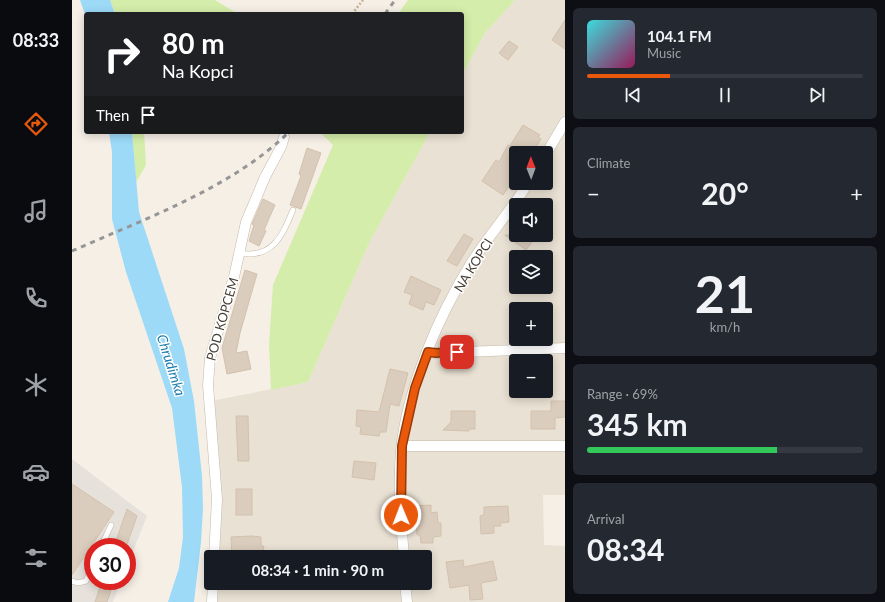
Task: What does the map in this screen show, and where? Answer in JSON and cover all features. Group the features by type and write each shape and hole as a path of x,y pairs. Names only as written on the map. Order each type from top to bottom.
{"street":[{"path":"551,146 565,122"},
{"name":"POD KOPCEM","path":"214,550 217,499 208,385 208,370 212,346 234,277 249,214 282,147 284,137"},
{"name":"NA KOPCI","path":"404,550 400,491 402,446 415,388 428,352 462,279 523,190"},
{"path":"428,352 436,353 565,348"},
{"path":"402,446 565,446"},
{"path":"212,602 213,590"},
{"path":"406,590 407,602"}],"lane":[{"path":"239,253 254,254 269,249 282,234 293,210"},
{"path":"105,538 111,525"},
{"path":"72,580 78,583 84,582"}],"path":[{"path":"354,12 363,0"}],"shaded area":[{"path":"515,0 565,0 565,495 543,495 544,545 565,546 565,602 207,602 208,590 432,590 432,550 211,550 212,473 206,407 216,400 308,382 369,243 429,134 464,134 464,71 485,33"},
{"path":"72,459 147,516 136,544 136,538 84,538 84,590 118,590 113,602 72,602"}],"green space":[{"path":"110,0 215,0 235,12 114,12"},
{"path":"408,0 515,0 485,33 464,71 464,12 399,12"},
{"path":"132,134 144,134 146,165 136,182"},
{"path":"322,134 429,134 369,243 308,382 271,390 269,344 273,285 333,145"}],"water":[{"path":"80,0 110,0 114,12 84,12"},
{"name":"Chrudimka","path":"109,134 132,134 139,212 184,349 194,401 202,476 203,509 194,602 168,602 179,568 183,537 182,487 172,408 126,272 112,219 112,152"}],"building":[{"path":"565,20 565,49 552,40"},
{"path":"509,41 518,47 508,60 499,53"},
{"path":"523,125 540,135 538,137 541,139 536,146 510,146"},
{"path":"508,145 510,146 509,186 503,195 482,181 496,160 499,162"},
{"path":"307,148 321,153 301,209 290,205 301,176 299,174"},
{"path":"263,199 275,205 259,246 249,241 254,225 252,224"},
{"path":"464,234 473,239 457,266 447,261"},
{"path":"515,242 532,242 526,250"},
{"path":"245,270 257,274 240,333 236,353 247,351 251,369 227,374 222,348"},
{"path":"411,276 441,290 434,305 426,302 423,310 409,304 412,295 404,292"},
{"path":"390,369 408,373 399,406 390,404 386,432 380,432 379,436 360,434 361,427 356,426 357,410 379,412"},
{"path":"551,401 565,401 565,417 555,418 555,429 531,429 531,411 551,411"},
{"path":"451,411 475,411 475,429 469,429 469,431 443,430 451,422"},
{"path":"236,416 248,416 249,461 238,461"},
{"path":"354,461 376,463 374,480 352,477"},
{"path":"72,484 114,512 97,538 84,538 84,557 72,575"},
{"path":"236,489 252,489 252,515 236,515"},
{"path":"431,505 431,513 437,512 438,523 441,523 441,536 433,537 433,543 421,543 420,535 417,535 415,506"},
{"path":"508,506 509,522 500,523 501,526 494,526 494,533 481,534 480,516 484,515 484,507"},
{"path":"127,509 137,516 129,538 117,538"},
{"path":"231,537 261,537 261,546 264,546 263,550 232,550"},
{"path":"463,560 464,567 493,561 497,580 481,583 483,599 470,600 469,585 450,588 446,562"},
{"path":"99,590 111,590 107,602 95,602"}],"railway":[{"path":"386,12 395,0"},
{"path":"72,251 157,214 214,186 241,170 266,152 287,134"}],"route":[{"path":"401,515 400,491 402,446 419,375 428,352 457,352"}]}
